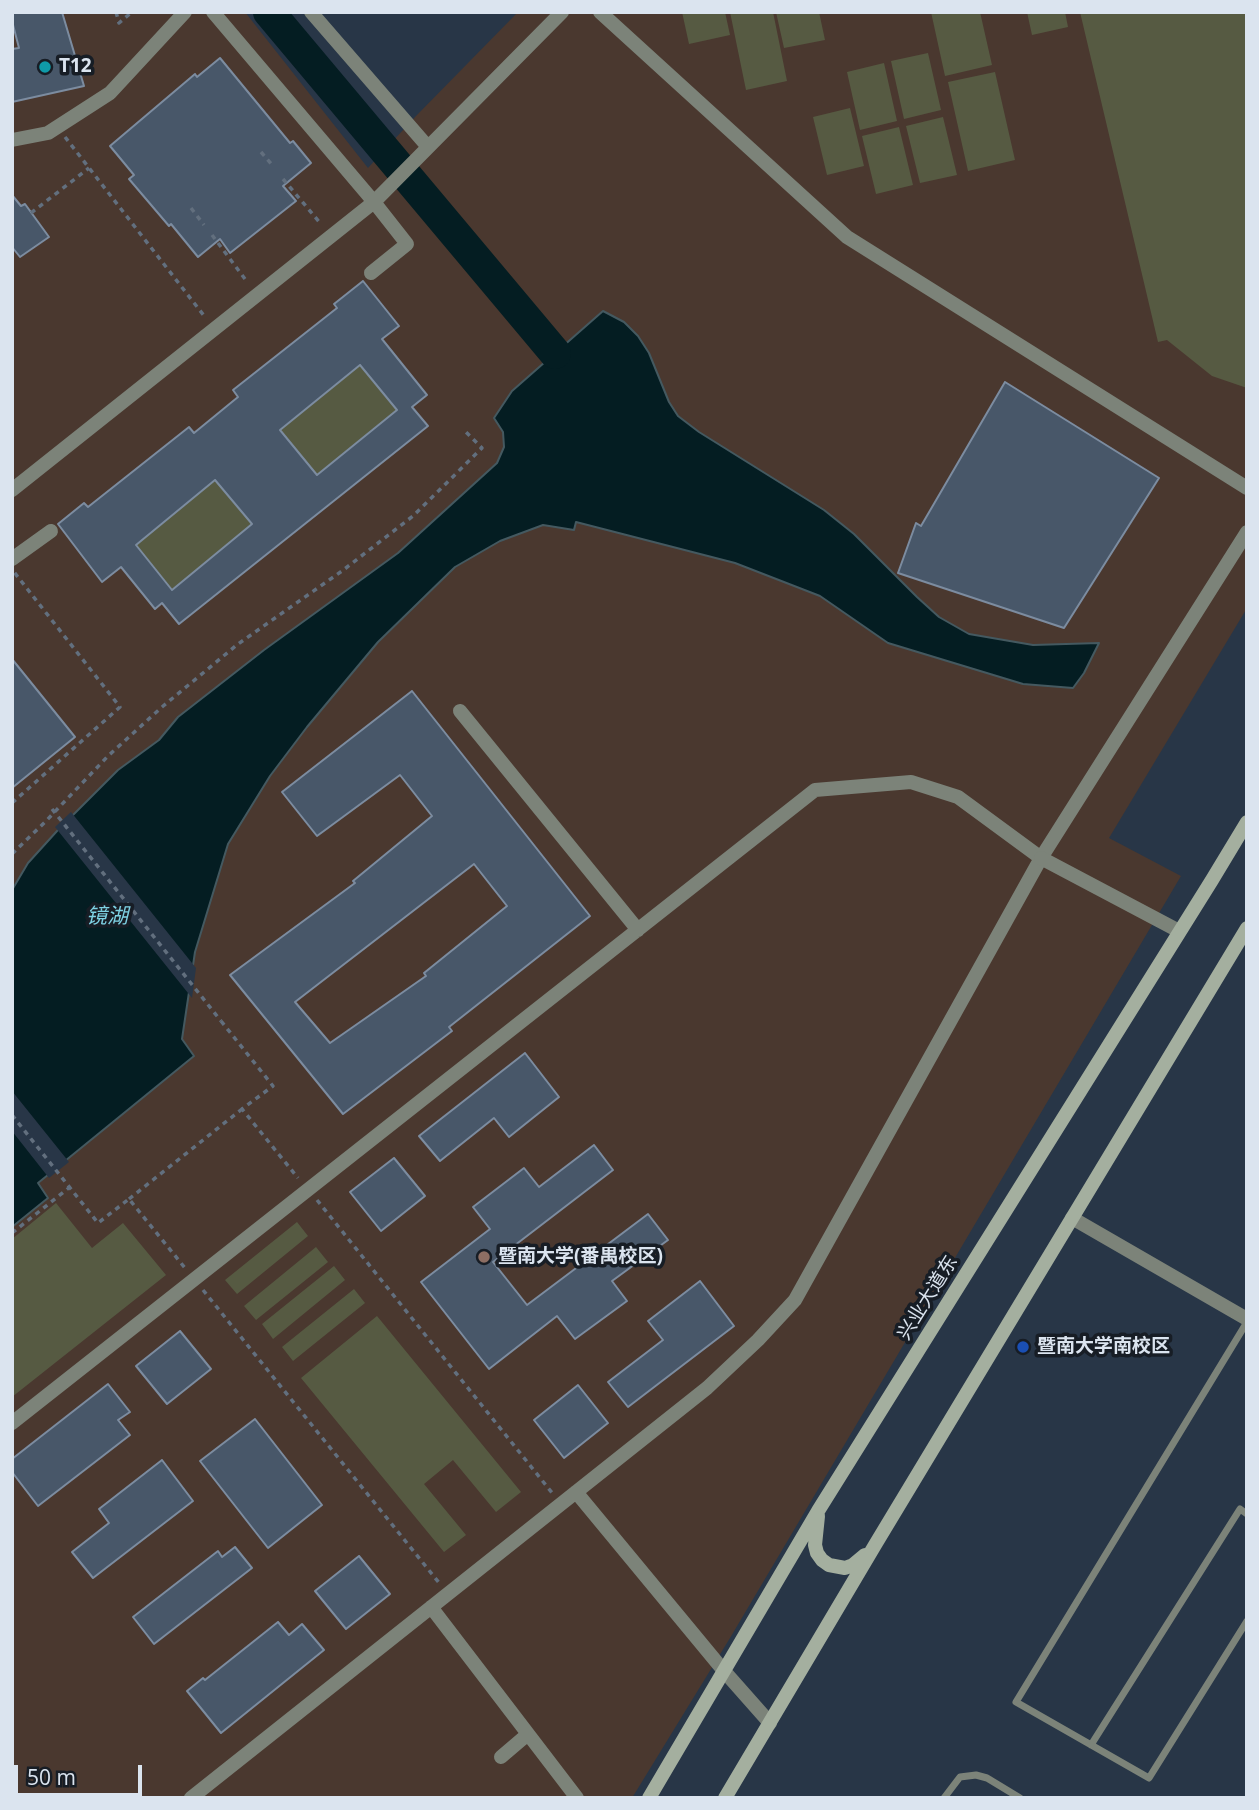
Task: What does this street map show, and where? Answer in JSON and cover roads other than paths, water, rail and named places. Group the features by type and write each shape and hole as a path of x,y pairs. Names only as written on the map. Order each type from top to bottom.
{"main road":[{"name":"兴业大道东","path":"649,1798 818,1511 1247,822"},
{"path":"725,1798 1247,928"},
{"path":"818,1511 815,1545 817,1553 829,1565 837,1568 853,1565 875,1545"}],"street":[{"path":"12,141 48,133 110,93 185,12"},
{"path":"212,12 407,244 371,273"},
{"path":"311,12 428,147"},
{"path":"12,490 374,202 562,12"},
{"path":"600,12 847,237 1247,488"},
{"path":"12,559 51,531"},
{"path":"191,1798 707,1388 758,1340 795,1300 1041,858 1247,532"},
{"path":"460,711 638,930"},
{"path":"12,1423 815,790 911,782 958,797 1041,858 1179,931"},
{"path":"1072,1218 1247,1320"},
{"path":"576,1492 770,1723"},
{"path":"431,1607 577,1798"},
{"path":"501,1756 528,1734"}],"lane":[{"path":"1247,1320 1016,1702 1149,1778 1247,1621"},
{"path":"1091,1745 1240,1509 1247,1514"},
{"path":"944,1798 960,1777 976,1775 987,1777 1020,1798"}],"water":[{"name":"镜湖","path":"603,311 624,322 638,336 649,353 669,402 678,416 824,510 854,534 939,617 969,634 1033,645 1099,643 1084,673 1073,688 1023,684 888,643 820,596 735,563 576,522 574,530 543,525 500,541 455,567 378,642 270,776 228,844 195,952 182,1039 194,1056 38,1183 48,1198 12,1227 12,890 28,863 118,770 159,740 178,717 264,650 398,553 497,463 504,447 503,432 494,418 512,391"}],"waterway":[{"path":"269,12 555,353"}],"place":[{"name":"T12","path":"45,67"},
{"name":"暨南大学(番禺校区)","path":"484,1257"},
{"name":"暨南大学南校区","path":"1023,1347"}]}
